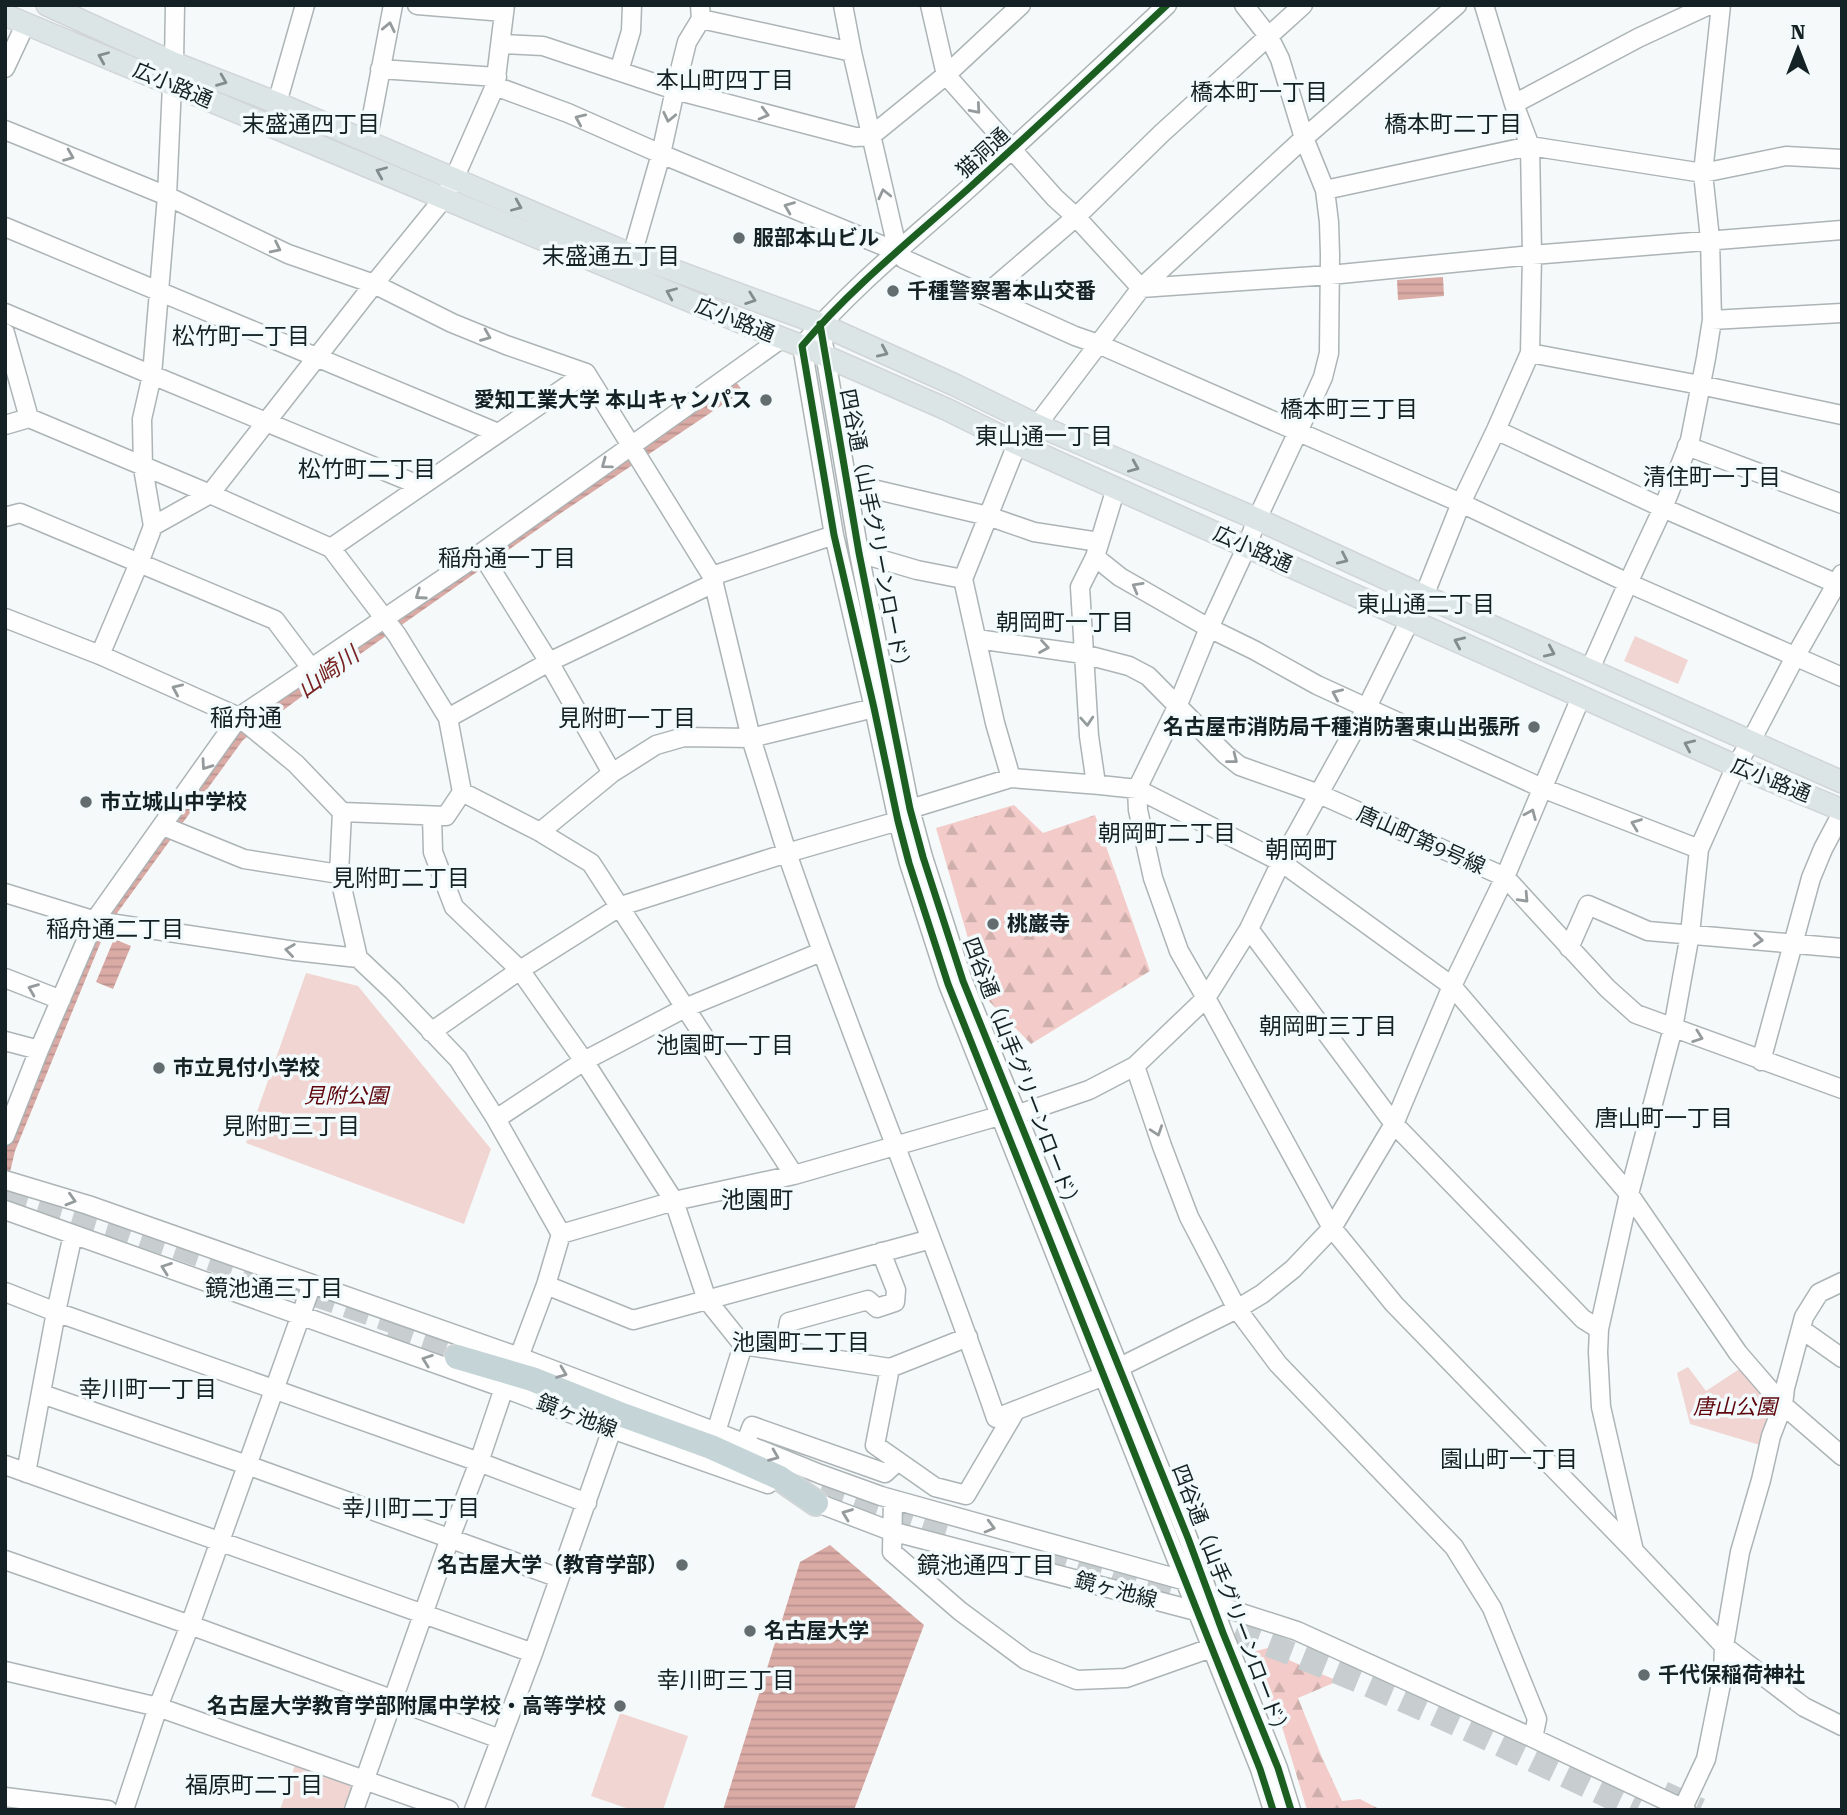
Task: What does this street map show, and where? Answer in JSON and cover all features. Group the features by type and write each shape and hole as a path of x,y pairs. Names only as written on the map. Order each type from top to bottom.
{"highway":[{"path":"457,1357 532,1378 614,1421 711,1447 780,1478 816,1503"}],"main road":[{"name":"広小路通","path":"48,5 174,62 632,255 820,324 955,384 1037,425 1257,519 1842,782"},
{"name":"広小路通","path":"5,15 946,408 1017,444 1842,811"}],"street":[{"path":"100,655 153,526 143,468 142,419 152,375 167,196 175,5"},
{"path":"276,103 305,5"},
{"path":"368,142 393,5"},
{"path":"153,526 210,494 444,198 454,179 496,81 504,9 418,5"},
{"path":"619,71 631,31 632,5"},
{"path":"843,5 898,252"},
{"path":"930,5 946,75 1055,198 1141,288"},
{"path":"500,44 543,46 675,90 855,137 871,135 946,75 1021,5"},
{"name":"猫洞通","path":"802,346 820,324 1167,5"},
{"path":"1244,5 1269,37 1280,59 1304,138 1325,190 1329,222 1329,354 1323,377 1257,519 1177,707 1137,789 1138,810 1153,878 1179,951 1332,1228 1394,1304 1724,1646 1804,1707 1842,1726"},
{"path":"985,295 1076,217 1162,133 1303,5"},
{"path":"1037,425 1141,288 1304,138 1457,5"},
{"path":"1424,596 1461,503 1530,353 1530,146 1514,104 1485,5"},
{"path":"1514,104 1638,38 1709,5"},
{"path":"1590,669 1664,508 1688,446 1713,320 1710,239 1703,173 1721,5"},
{"path":"632,255 661,154 687,42 700,12 852,52"},
{"path":"5,68 26,23"},
{"path":"380,69 496,81 661,154 898,252 904,259 1075,336 1461,503 1628,583 1842,677"},
{"path":"5,130 167,196 288,254 374,284 452,323 586,373 713,580 751,738 787,853 821,952 968,1337 996,1418 1112,1372 1237,1309 1262,1294 1293,1269 1332,1228 1394,1124 1452,986 1504,877 1581,697"},
{"path":"1325,190 1530,146 1703,173 1786,156 1842,159"},
{"path":"5,227 498,433"},
{"path":"1141,288 1330,275 1710,239 1842,230"},
{"path":"5,313 421,486"},
{"path":"1713,320 1842,313"},
{"name":"四谷通（山手グリーンロード）","path":"820,324 904,815 923,857 1008,1115 1112,1372 1213,1604 1278,1768 1291,1810"},
{"path":"5,334 29,418"},
{"path":"5,1136 61,1000 101,921 169,829 240,717 311,668 389,625 484,559 632,446 780,339"},
{"path":"802,346 834,535 874,708 904,815"},
{"path":"1530,353 1842,415"},
{"path":"331,548 586,373"},
{"path":"5,425 29,418 331,548 389,625 448,718 462,792 446,816 342,812 296,764 240,717 100,655 5,618"},
{"path":"1496,430 1664,508 1840,581 1736,766 1699,849 1690,934 1673,1028 1629,1194 1599,1329 1601,1407 1634,1551"},
{"path":"1011,778 995,723 963,579 1017,444"},
{"path":"1688,446 1842,504"},
{"path":"847,483 988,516 1097,549 1120,577 1317,685 1542,789 1699,849"},
{"path":"1096,784 1088,736 1080,587 1097,549 1116,488"},
{"path":"5,517 20,513 275,620 311,668"},
{"path":"448,718 549,662 713,580 834,535"},
{"path":"859,554 963,579"},
{"path":"484,559 549,662 612,773"},
{"path":"561,1234 674,1201 794,1175 1008,1115 1089,1090 1135,1066 1206,998 1249,929 1281,862 1367,707 1410,620"},
{"name":"唐山町第9号線","path":"976,639 1083,654 1129,666 1148,676 1240,766 1319,794 1504,877 1607,988 1636,1014 1842,1089"},
{"path":"540,832 612,773 656,745 684,737 751,738 874,708"},
{"path":"431,1032 520,970 621,906 1011,778 1137,789 1281,862 1452,986 1629,1194 1738,1353 1783,1405 1842,1456"},
{"path":"462,792 540,832 592,863 794,1175"},
{"path":"1761,1061 1811,878 1842,811"},
{"path":"342,812 339,874 358,958 458,1059 496,1119 561,1234 546,1285 519,1357"},
{"path":"432,816 433,852 454,907 520,970 584,1061 674,1201 707,1300 743,1345 890,1368 968,1337"},
{"path":"169,829 244,859 339,874"},
{"path":"5,893 101,921 358,958"},
{"path":"1569,948 1588,905 1648,931 1842,948"},
{"path":"1249,929 1394,1124 1583,1319 1599,1329"},
{"path":"496,1119 584,1061 685,1008 821,952"},
{"path":"5,978 61,1000"},
{"path":"5,1041 40,1050"},
{"path":"1135,1066 1189,1217 1237,1309 1279,1364 1454,1547 1492,1608 1537,1719 1533,1738"},
{"name":"鏡ヶ池線","path":"5,1180 88,1205 519,1357 893,1500 1186,1581 1213,1604"},
{"name":"鏡ヶ池線","path":"5,1210 504,1388 614,1421"},
{"path":"26,1473 73,1234"},
{"path":"546,1285 634,1320 931,1239"},
{"path":"784,1351 789,1322 868,1300 877,1308 895,1302 896,1290 881,1252"},
{"path":"1196,1611 1213,1604 1297,1631 1685,1809 1706,1759 1723,1674 1724,1646 1740,1552 1771,1436 1783,1405 1804,1317 1819,1293 1842,1282"},
{"path":"124,1810 158,1707 312,1284"},
{"path":"5,1292 587,1503"},
{"path":"1801,1329 1842,1358"},
{"path":"716,1432 743,1345"},
{"path":"890,1368 875,1445 934,1487 966,1495 1016,1410"},
{"path":"1112,1372 1196,1611 1260,1769 1273,1810"},
{"path":"354,1810 450,1538 480,1462 504,1388"},
{"path":"41,1394 559,1578"},
{"path":"474,1810 587,1503 614,1421"},
{"path":"745,1444 752,1426 885,1473 898,1461"},
{"path":"5,1465 533,1653"},
{"path":"893,1500 892,1552 960,1611 1026,1660 1077,1680 1126,1678 1211,1648"},
{"name":"鏡ヶ池線","path":"816,1503 891,1531 1196,1611"},
{"path":"5,1560 499,1739"},
{"path":"5,1671 158,1707 449,1810"},
{"path":"5,1797 108,1810"}],"green space":[{"path":"1635,636 1688,660 1678,684 1624,661"},
{"path":"1014,805 1043,833 1095,815 1150,971 1031,1044 985,997 936,828"},
{"name":"見附公園","path":"306,973 358,986 491,1149 464,1224 246,1143"},
{"name":"唐山公園","path":"1688,1367 1706,1391 1741,1368 1772,1405 1760,1445 1690,1424 1677,1373"},
{"path":"1268,1648 1338,1681 1298,1698 1342,1801 1360,1799 1381,1810 1307,1810 1283,1730 1252,1652"},
{"path":"620,1713 688,1736 663,1810 632,1810 591,1796"},
{"path":"296,1762 352,1787 343,1810 280,1810"}],"water":[{"path":"1443,277 1444,296 1398,300 1397,280"},
{"name":"山崎川","path":"736,382 743,391 561,513 243,740 107,927 15,1151 5,1193 6,1147 97,927 227,745 254,714"},
{"path":"114,939 131,946 113,989 96,982"},
{"path":"830,1545 924,1625 854,1810 723,1810 800,1562"}],"tunnel":[{"path":"5,1192 109,1224 409,1327"},
{"path":"388,1333 457,1357"},
{"path":"819,1495 950,1539"},
{"path":"1045,1550 1210,1602"},
{"path":"1201,1621 1368,1685 1637,1810"},
{"path":"1663,1793 1700,1810"}],"cycle path":[{"path":"1167,5 1018,144 861,284 802,346 834,535 909,863 948,984 1260,1769 1273,1810"},
{"path":"820,324 859,553 910,809 923,857 963,981 1188,1538 1278,1768 1291,1810"}],"place":[{"name":"服部本山ビル","path":"739,238"},
{"name":"千種警察署本山交番","path":"893,291"},
{"name":"愛知工業大学 本山キャンパス","path":"766,400"},
{"name":"名古屋市消防局千種消防署東山出張所","path":"1534,727"},
{"name":"市立城山中学校","path":"86,802"},
{"name":"桃巌寺","path":"993,924"},
{"name":"市立見付小学校","path":"159,1068"},
{"name":"名古屋大学（教育学部）","path":"682,1565"},
{"name":"名古屋大学","path":"750,1631"},
{"name":"千代保稲荷神社","path":"1644,1675"},
{"name":"名古屋大学教育学部附属中学校・高等学校","path":"620,1706"}],"district":[{"name":"本山町四丁目","path":"725,80"},
{"name":"橋本町一丁目","path":"1259,92"},
{"name":"末盛通四丁目","path":"311,124"},
{"name":"橋本町二丁目","path":"1453,124"},
{"name":"末盛通五丁目","path":"611,256"},
{"name":"松竹町一丁目","path":"241,336"},
{"name":"橋本町三丁目","path":"1349,409"},
{"name":"東山通一丁目","path":"1044,436"},
{"name":"松竹町二丁目","path":"367,469"},
{"name":"清住町一丁目","path":"1712,477"},
{"name":"稲舟通一丁目","path":"507,558"},
{"name":"東山通二丁目","path":"1426,604"},
{"name":"朝岡町一丁目","path":"1065,622"},
{"name":"稲舟通","path":"246,718"},
{"name":"見附町一丁目","path":"627,718"},
{"name":"朝岡町二丁目","path":"1167,833"},
{"name":"朝岡町","path":"1301,850"},
{"name":"見附町二丁目","path":"401,878"},
{"name":"稲舟通二丁目","path":"115,929"},
{"name":"朝岡町三丁目","path":"1328,1026"},
{"name":"池園町一丁目","path":"725,1045"},
{"name":"唐山町一丁目","path":"1664,1118"},
{"name":"見附町三丁目","path":"291,1126"},
{"name":"池園町","path":"757,1200"},
{"name":"鏡池通三丁目","path":"274,1288"},
{"name":"池園町二丁目","path":"801,1342"},
{"name":"幸川町一丁目","path":"148,1389"},
{"name":"園山町一丁目","path":"1509,1459"},
{"name":"幸川町二丁目","path":"411,1508"},
{"name":"鏡池通四丁目","path":"986,1565"},
{"name":"幸川町三丁目","path":"726,1680"},
{"name":"福原町二丁目","path":"254,1785"}]}
